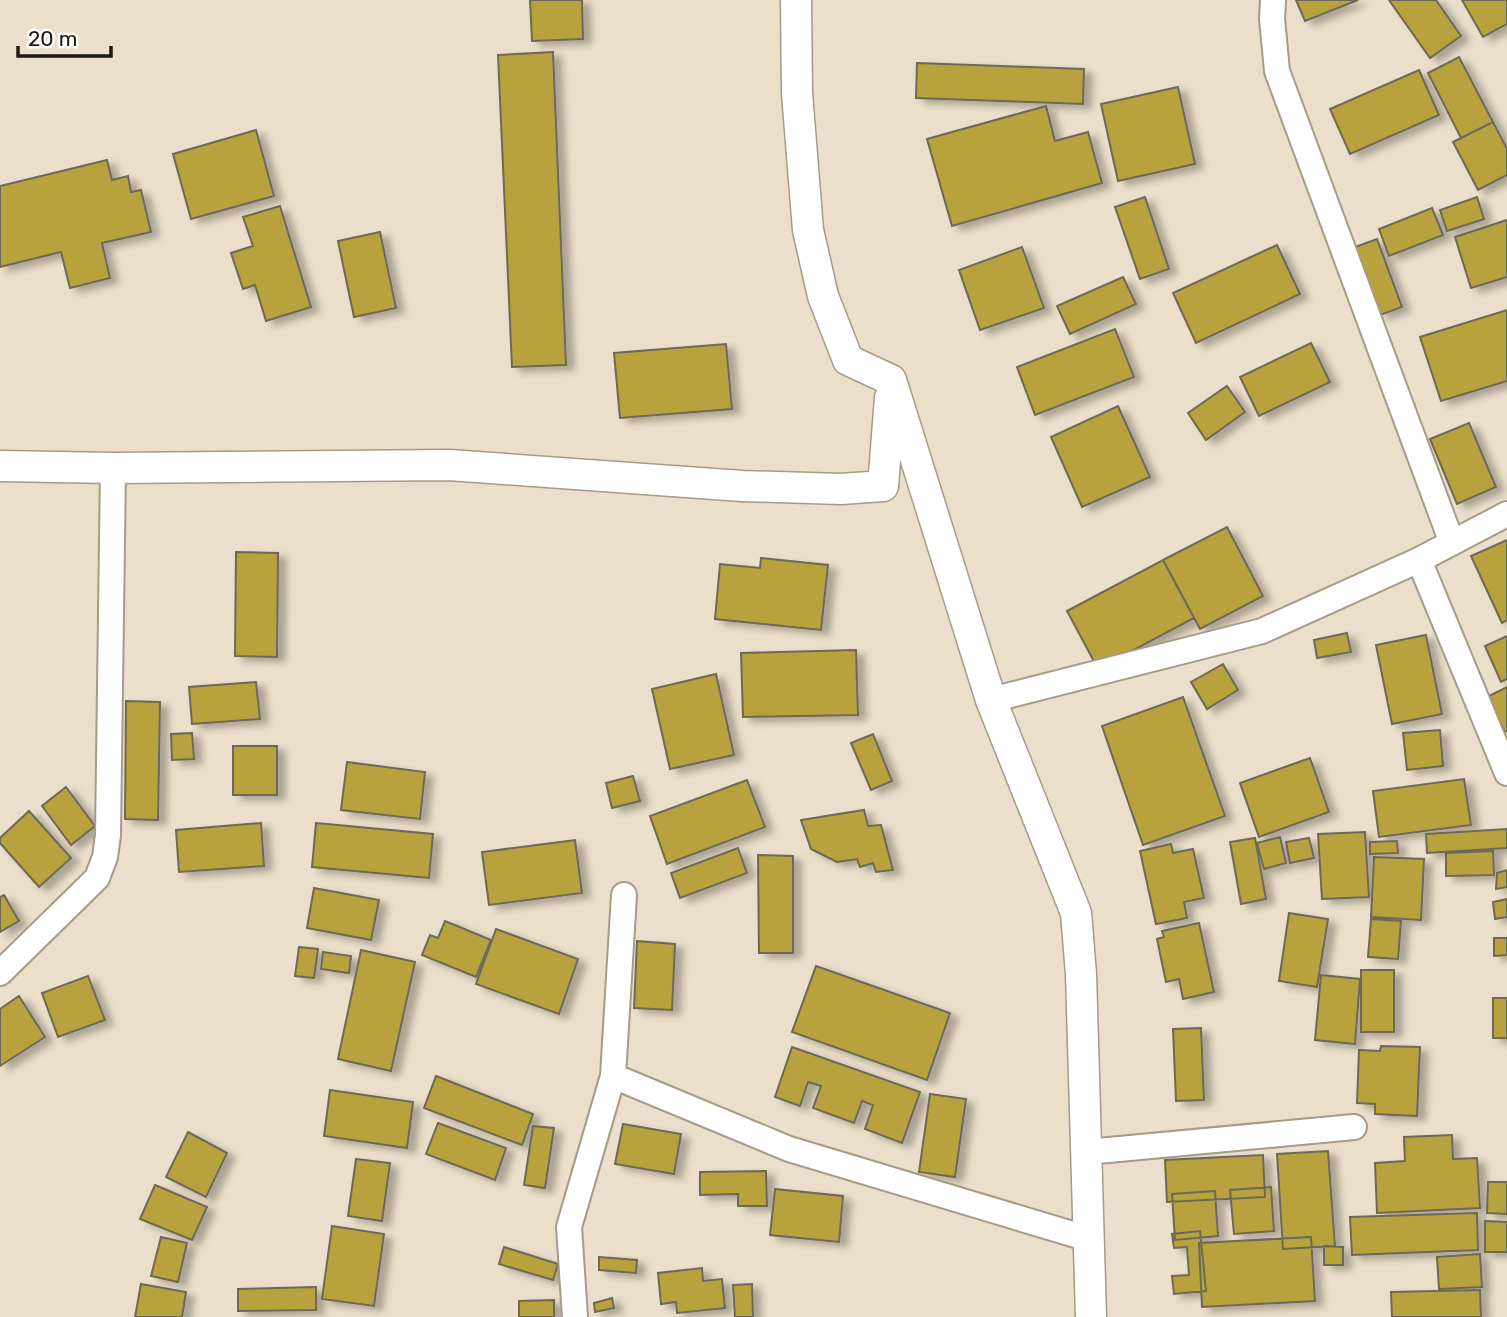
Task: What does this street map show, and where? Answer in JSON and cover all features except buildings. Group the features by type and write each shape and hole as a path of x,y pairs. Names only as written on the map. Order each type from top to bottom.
{"street":[{"path":"796,0 797,93 808,230 824,296 848,360 891,380 991,700 1076,912 1081,974 1091,1317"},
{"path":"1273,0 1277,71 1452,543"},
{"path":"0,466 113,468 449,465 742,486 841,489 883,486 891,380"},
{"path":"0,972 97,878 105,857 108,835 113,468"},
{"path":"991,700 1262,631 1419,560 1507,514"},
{"path":"1419,560 1507,773"},
{"path":"575,1317 569,1227 613,1076 624,895"},
{"path":"613,1076 789,1149 1089,1239"},
{"path":"1087,1152 1354,1127"}]}
